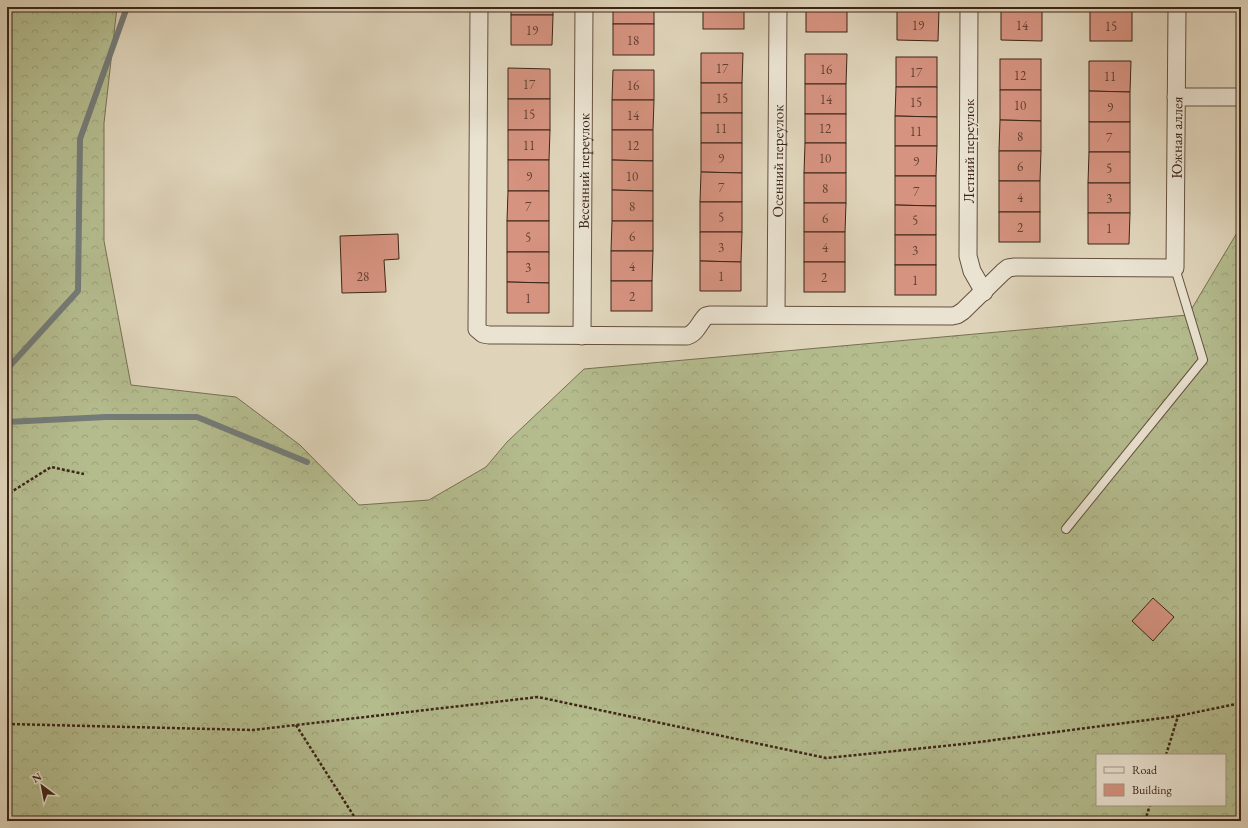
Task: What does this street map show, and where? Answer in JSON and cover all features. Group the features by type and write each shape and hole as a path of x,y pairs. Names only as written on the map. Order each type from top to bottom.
{"street":[{"path":"478,7 477,325 478,329 483,334 687,336 692,335 696,331 706,316 952,316 964,311 1008,268 1175,268"},
{"name":"Весенний переулок","path":"582,336 584,7"},
{"name":"Осенний переулок","path":"776,315 778,7"},
{"name":"Летний переулок","path":"969,7 968,256 972,271 984,292"},
{"name":"Южная аллея","path":"1175,268 1177,7"},
{"path":"1176,97 1241,97"}],"lane":[{"path":"1066,529 1203,360 1175,268"}],"path":[{"path":"7,497 8,494 51,467 84,474"},
{"path":"7,724 253,730 538,697 826,758 964,744 1178,716 1241,703"},
{"path":"1166,754 1178,716"},
{"path":"296,725 357,821"},
{"path":"7,792 11,821"},
{"path":"1145,821 1150,806"}],"green space":[{"path":"7,7 117,7 104,123 104,241 131,385 236,397 300,445 359,505 429,500 486,467 507,442 584,369 1188,315 1241,226 1241,821 7,821"}],"building":[{"path":"511,7 553,7 553,15 511,15"},
{"path":"613,7 654,7 654,24 613,24"},
{"path":"703,7 744,7 744,29 703,29"},
{"path":"806,7 847,7 847,32 806,32"},
{"path":"897,7 939,7 939,10 897,10"},
{"path":"1001,7 1042,7 1042,10 1001,10"},
{"path":"1091,7 1132,7 1132,11 1090,11"},
{"path":"897,10 939,10 938,41 897,40"},
{"path":"1001,10 1042,10 1042,41 1001,40"},
{"path":"1090,11 1132,11 1132,41 1090,41"},
{"path":"511,15 553,15 552,45 511,45"},
{"path":"613,24 654,24 654,55 613,55"},
{"path":"701,53 743,53 742,83 701,83"},
{"path":"805,54 847,54 846,84 805,84"},
{"path":"896,57 937,57 937,87 896,87"},
{"path":"1000,59 1041,59 1041,90 1000,90"},
{"path":"1089,61 1131,61 1130,92 1089,91"},
{"path":"508,68 550,69 550,99 508,99"},
{"path":"613,70 654,70 654,100 612,100"},
{"path":"701,83 742,83 742,113 701,113"},
{"path":"805,84 846,84 846,114 805,114"},
{"path":"896,87 937,87 937,117 895,116"},
{"path":"1000,90 1041,90 1041,121 1000,120"},
{"path":"1089,91 1130,92 1130,122 1089,122"},
{"path":"508,99 550,99 550,130 508,130"},
{"path":"612,100 654,100 653,130 612,130"},
{"path":"701,113 742,113 742,143 701,143"},
{"path":"805,114 846,114 846,143 805,143"},
{"path":"895,116 937,117 937,146 895,146"},
{"path":"1000,120 1041,121 1041,151 999,151"},
{"path":"1089,122 1130,122 1130,152 1089,152"},
{"path":"508,130 550,130 549,160 508,160"},
{"path":"612,130 653,130 653,161 612,160"},
{"path":"701,143 742,143 742,173 701,172"},
{"path":"805,143 846,143 846,173 804,173"},
{"path":"895,146 937,146 936,176 895,176"},
{"path":"999,151 1041,151 1040,181 999,181"},
{"path":"1089,152 1130,152 1130,183 1088,183"},
{"path":"508,160 549,160 549,191 508,191"},
{"path":"612,160 653,161 653,191 612,190"},
{"path":"701,172 742,173 742,202 700,202"},
{"path":"804,173 846,173 846,203 804,203"},
{"path":"895,176 936,176 936,206 895,205"},
{"path":"999,181 1040,181 1040,212 999,212"},
{"path":"1088,183 1130,183 1130,213 1088,213"},
{"path":"612,190 653,191 653,221 612,221"},
{"path":"508,191 549,191 549,221 507,221"},
{"path":"700,202 742,202 742,232 700,232"},
{"path":"804,203 846,203 845,232 804,232"},
{"path":"895,205 936,206 936,235 895,235"},
{"path":"999,212 1040,212 1040,242 999,242"},
{"path":"1088,213 1130,213 1129,244 1088,244"},
{"path":"507,221 549,221 549,252 507,252"},
{"path":"612,221 653,221 653,251 611,251"},
{"path":"700,232 742,232 741,262 700,261"},
{"path":"804,232 845,232 845,262 804,262"},
{"path":"398,234 399,259 384,260 386,292 342,293 340,236"},
{"path":"895,235 936,235 936,265 895,265"},
{"path":"611,251 653,251 652,281 611,281"},
{"path":"507,252 549,252 549,283 507,282"},
{"path":"700,261 741,262 741,291 700,291"},
{"path":"804,262 845,262 845,292 804,292"},
{"path":"895,265 936,265 936,295 895,295"},
{"path":"611,281 652,281 652,311 611,311"},
{"path":"507,282 549,283 549,313 507,313"},
{"path":"1153,598 1174,617 1153,641 1132,621"}],"waterway":[{"path":"7,369 78,291 80,139 127,7"},
{"path":"7,422 106,417 197,417 307,462"}]}
